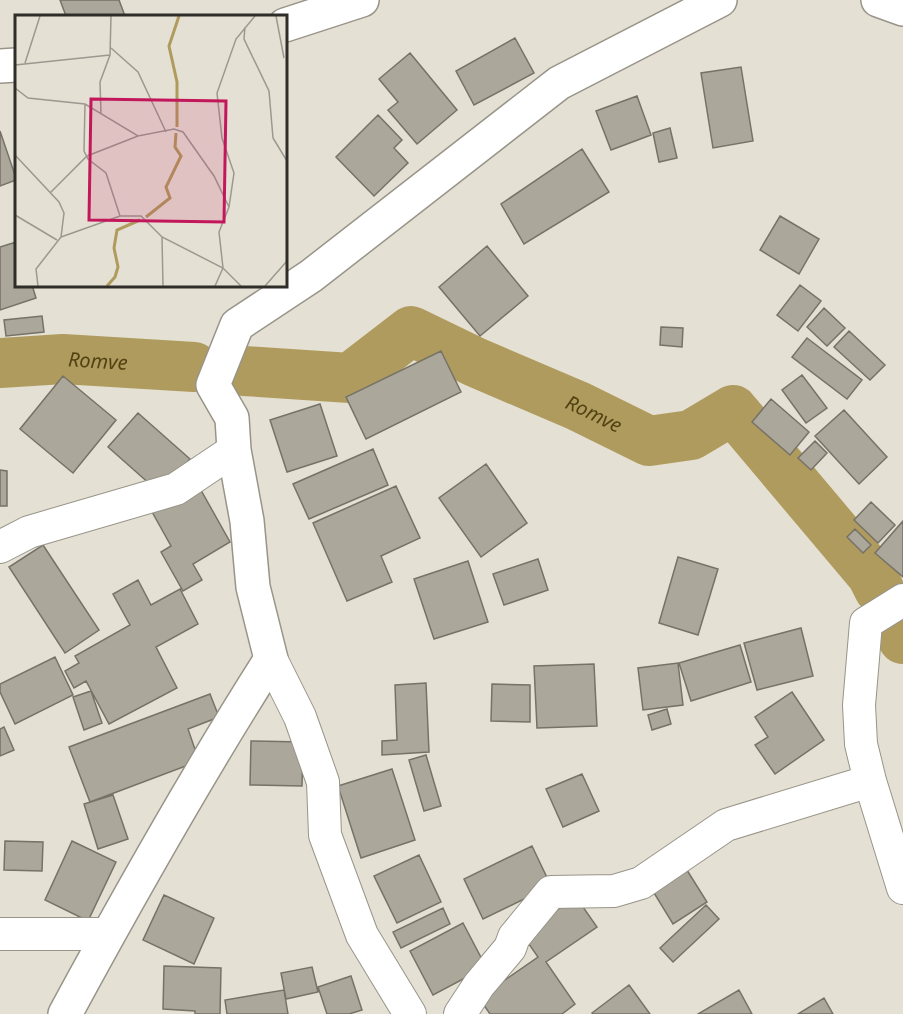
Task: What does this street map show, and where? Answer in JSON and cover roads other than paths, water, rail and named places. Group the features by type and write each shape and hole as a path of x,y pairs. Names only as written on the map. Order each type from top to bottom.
{"street":[{"path":"286,25 362,0"},
{"path":"410,1014 362,935 325,835 322,782 300,717 271,659 253,587 247,521 234,450 232,418 213,386 237,325 311,276 559,83 720,0"},
{"path":"878,0 903,9"},
{"path":"0,66 15,65"},
{"path":"0,547 29,532 176,489 234,450"},
{"path":"903,600 866,623 859,705 861,744 903,888"},
{"path":"64,1014 144,868 271,659"},
{"path":"460,1014 510,948 514,937 550,892 614,891 641,883 726,825 870,781"},
{"path":"0,934 108,934"}],"waterway":[{"name":"Romve","path":"244,371 350,378 411,331 475,362 578,406 649,441 691,435 733,410 872,575 879,589"},
{"name":"Romve","path":"0,363 63,359 194,367"},
{"name":"Romve","path":"898,629 903,639"}]}
